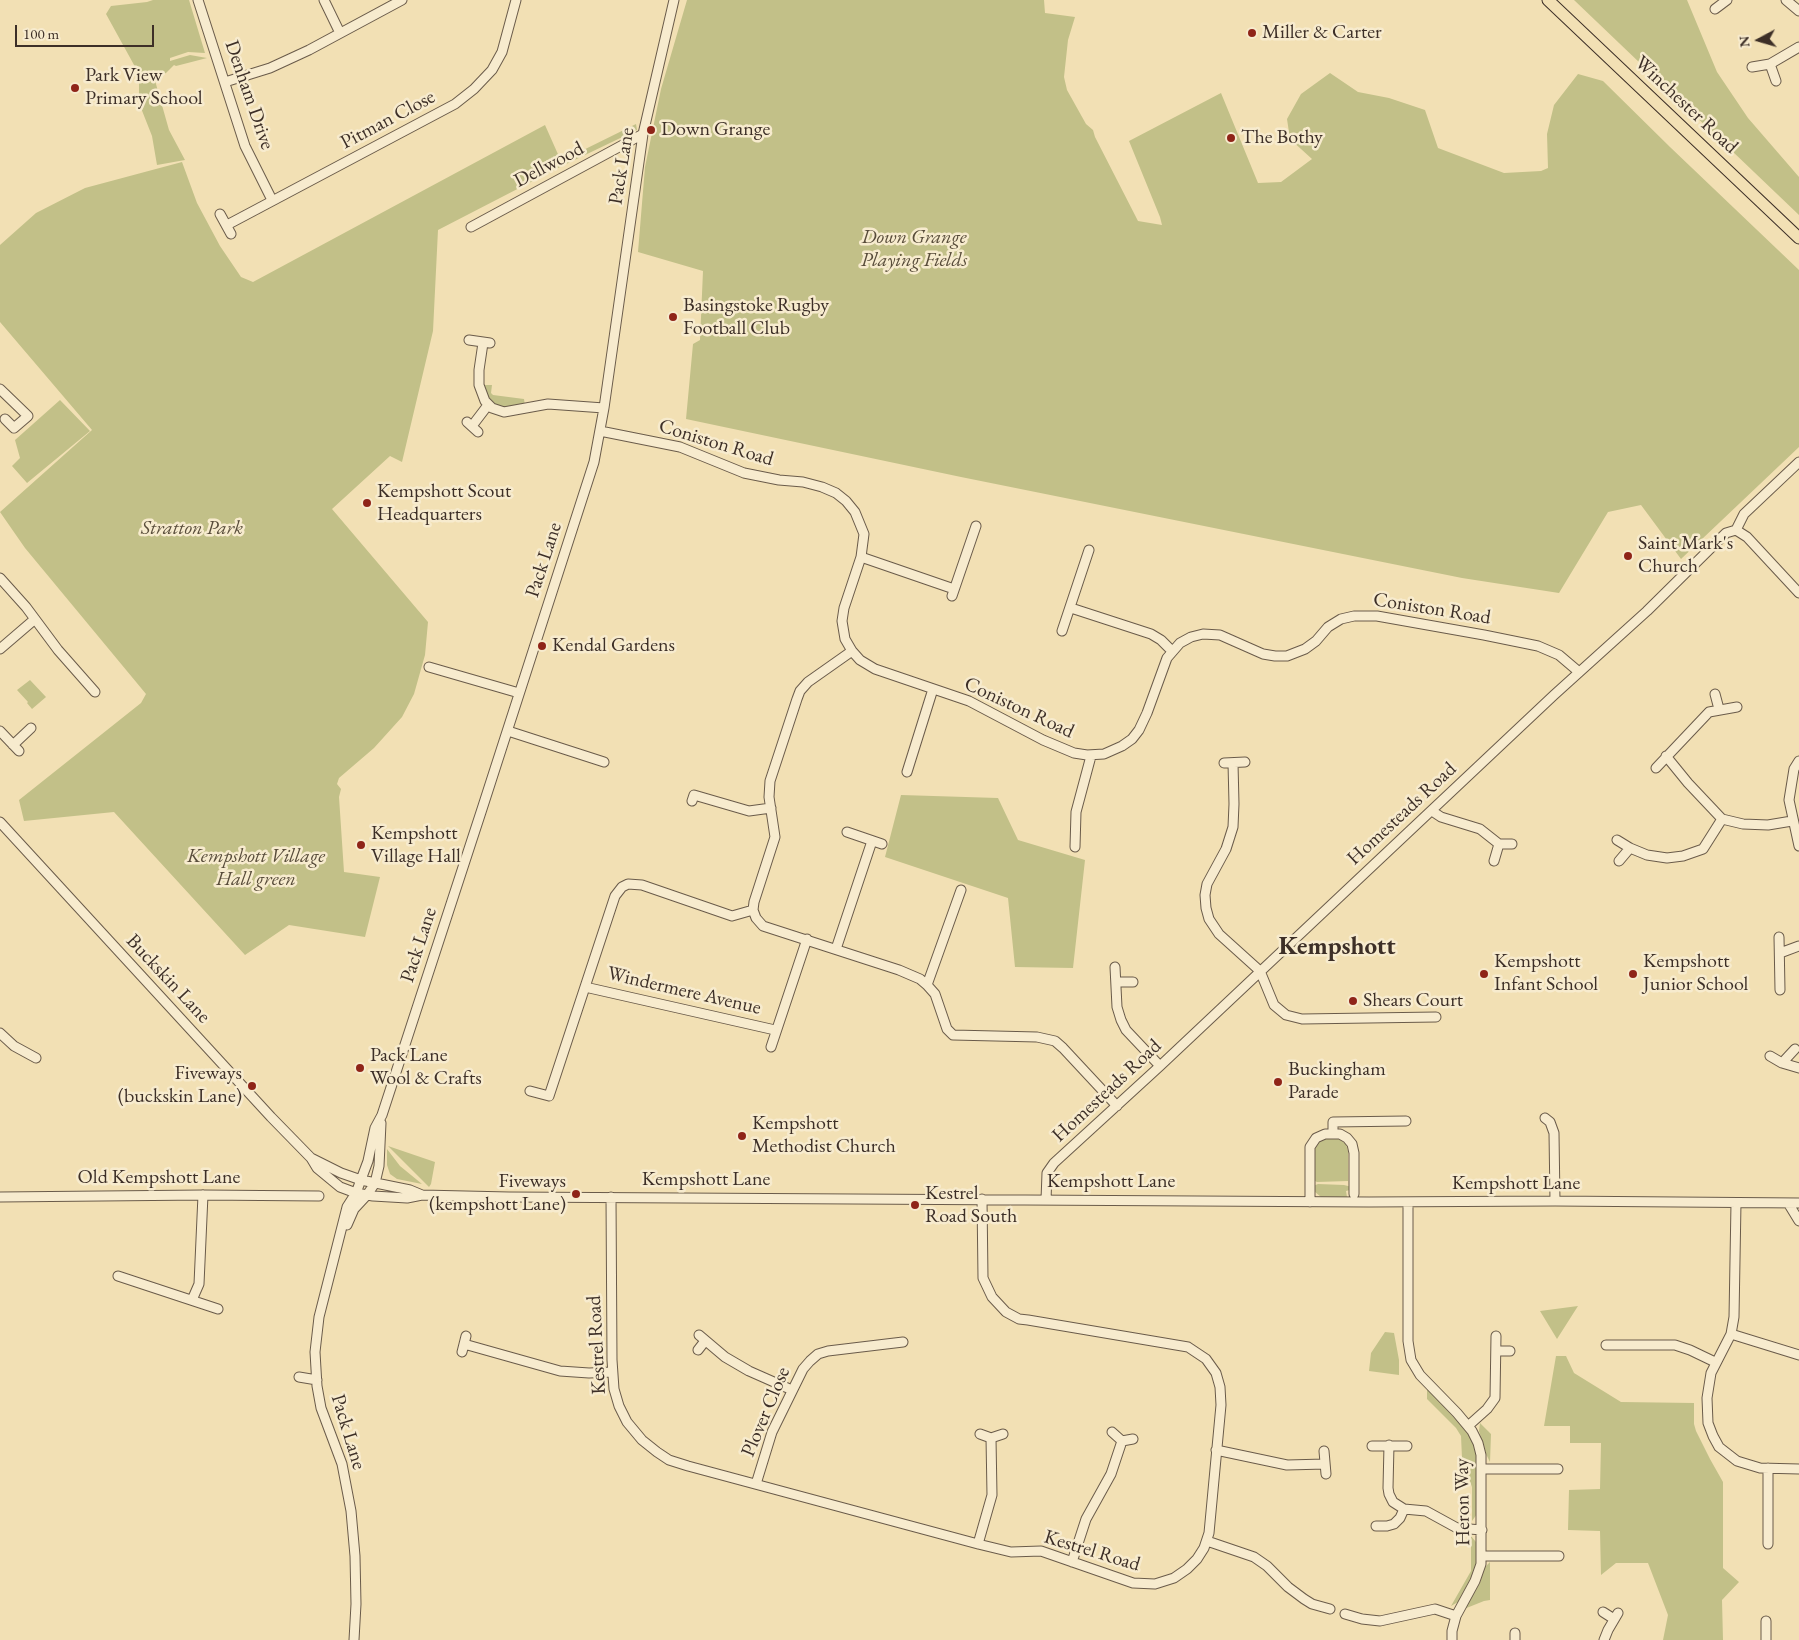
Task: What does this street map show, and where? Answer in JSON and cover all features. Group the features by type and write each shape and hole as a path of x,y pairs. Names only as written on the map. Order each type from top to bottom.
{"main road":[{"name":"Winchester Road","path":"1548,0 1799,238"}],"street":[{"name":"Denham Drive","path":"198,0 245,146 272,200"},
{"path":"324,0 340,33"},
{"path":"225,82 270,68 402,0"},
{"name":"Pitman Close","path":"227,224 455,104 474,90 492,70 502,52 516,0"},
{"name":"Pack Lane","path":"354,1640 356,1604 355,1556 351,1511 342,1464 321,1408 316,1380 315,1352 319,1317 347,1207 356,1193 361,1180 375,1128 382,1115 587,486 604,408 644,134 674,0"},
{"path":"1715,9 1727,0"},
{"path":"1786,0 1799,11"},
{"path":"1752,67 1770,64 1799,47"},
{"path":"1770,64 1776,81"},
{"name":"Dellwood","path":"471,227 644,134"},
{"path":"220,214 231,234"},
{"path":"469,340 487,343 478,377 482,394 488,405 496,410 504,412 548,404 604,408"},
{"path":"0,389 28,416 14,428 5,419"},
{"path":"472,427 488,405"},
{"name":"Coniston Road","path":"600,432 680,447 744,473 803,482 836,493 851,506 860,522 864,540 861,557 843,615 844,633 852,651 860,660 870,667 969,702 1058,747 1074,752 1091,756 1104,754 1128,743 1136,735 1148,713 1164,662 1172,651 1180,643 1191,638 1214,634 1228,637 1268,655 1286,656 1305,649 1336,622 1349,617 1368,615 1484,634 1538,646 1559,654 1579,672"},
{"name":"Homesteads Road","path":"1046,1200 1047,1173 1050,1167 1579,672 1647,611 1726,533 1736,530 1744,514 1799,462"},
{"path":"861,557 953,592 976,526"},
{"path":"1736,530 1747,536 1799,593"},
{"path":"1062,631 1090,562 1089,550"},
{"path":"0,578 35,619 58,650 95,692"},
{"path":"1071,608 1151,634 1161,640 1172,651"},
{"path":"0,649 35,619"},
{"path":"852,651 808,682 800,691 770,781 769,797 775,837 753,910 757,921 764,926 916,977 927,985 937,999 947,1029 957,1036 1037,1037 1051,1040 1063,1048 1117,1106"},
{"path":"429,668 520,693"},
{"name":"Coniston Road","path":"907,772 933,689"},
{"path":"1715,694 1719,709"},
{"path":"1656,768 1709,712 1738,707"},
{"path":"0,731 16,748 31,728"},
{"path":"508,730 604,762"},
{"name":"Coniston Road","path":"1085,838 1075,843 1076,812 1091,756"},
{"path":"1666,756 1722,819 1752,825 1768,825 1792,821"},
{"path":"1799,761 1794,769 1789,800 1792,821 1799,846"},
{"path":"1245,762 1228,763 1234,804 1233,827 1226,849 1209,878 1206,889 1205,901 1209,920 1219,934 1260,971 1271,1000 1286,1015 1302,1019 1436,1017"},
{"path":"692,801 694,795 749,811 771,808"},
{"path":"1432,811 1441,817 1480,830 1499,844 1512,844"},
{"path":"1617,840 1647,855 1667,858 1692,854 1703,849 1722,819"},
{"name":"Buckskin Lane","path":"0,822 311,1158 317,1168 334,1183 345,1190 356,1193"},
{"path":"846,832 882,844"},
{"path":"836,949 872,841"},
{"path":"1494,861 1499,844"},
{"path":"1619,861 1630,848"},
{"name":"Windermere Avenue","path":"530,1091 548,1096 615,896 625,886 632,884 642,885 732,916 753,910"},
{"path":"927,985 961,890"},
{"path":"1779,937 1780,990"},
{"name":"Windermere Avenue","path":"771,1048 775,1030 807,939"},
{"path":"1780,953 1799,946"},
{"path":"1115,966 1117,1007 1123,1026 1160,1066"},
{"path":"1116,982 1133,982"},
{"name":"Windermere Avenue","path":"585,987 775,1030"},
{"path":"0,1033 14,1046 36,1058"},
{"path":"1782,1063 1795,1049"},
{"path":"1770,1056 1782,1063 1799,1068"},
{"name":"Pack Lane","path":"341,1236 354,1209 375,1183 379,1166 382,1115"},
{"path":"1546,1118 1550,1122 1554,1133 1555,1201"},
{"path":"1333,1134 1333,1122 1406,1121"},
{"path":"1310,1202 1310,1147 1319,1136 1340,1134 1347,1138 1354,1148 1355,1194"},
{"name":"Buckskin Lane","path":"311,1158 342,1173 375,1183"},
{"name":"Kempshott Lane","path":"375,1183 410,1190 422,1195"},
{"name":"Kempshott Lane","path":"356,1193 408,1198 422,1195 1310,1202 1555,1201 1799,1203"},
{"path":"192,1300 199,1284 204,1195"},
{"name":"Old Kempshott Lane","path":"0,1197 319,1196"},
{"name":"Kestrel Road","path":"612,1197 612,1372 614,1389 622,1414 634,1432 650,1447 669,1460 978,1544 1011,1552 1036,1550 1133,1583 1155,1584 1174,1578 1197,1559 1207,1541 1211,1518 1221,1396 1219,1380 1212,1366 1194,1349 1180,1344 1020,1319 1006,1312 996,1303 988,1291 983,1278 982,1199"},
{"name":"Heron Way","path":"1408,1202 1408,1334 1410,1354 1420,1376 1468,1426 1478,1443 1481,1455 1482,1556 1477,1576 1452,1626 1452,1640"},
{"path":"1736,1203 1735,1302 1731,1334 1715,1362 1709,1380 1707,1398 1708,1423 1719,1447 1733,1459 1754,1467 1799,1469"},
{"path":"1788,1203 1799,1221"},
{"path":"118,1276 218,1309"},
{"path":"1731,1334 1799,1355"},
{"path":"1468,1426 1487,1410 1495,1398 1496,1336"},
{"path":"698,1350 702,1338 725,1357 749,1371 792,1390"},
{"name":"Plover Close","path":"756,1484 768,1442 806,1364 818,1354 836,1350 905,1342"},
{"path":"464,1344 560,1371 612,1372"},
{"path":"1606,1345 1680,1346 1715,1362"},
{"path":"1496,1351 1510,1351"},
{"path":"299,1377 316,1380"},
{"path":"1112,1432 1122,1440 1133,1439"},
{"path":"980,1434 991,1438 1003,1434"},
{"path":"978,1544 992,1495 991,1438"},
{"path":"1072,1562 1086,1519 1111,1474 1122,1440"},
{"path":"1389,1445 1389,1494 1394,1502 1404,1508 1426,1511 1457,1528 1482,1530"},
{"path":"1372,1446 1407,1446"},
{"path":"1216,1450 1295,1466 1325,1464"},
{"path":"1324,1451 1326,1474"},
{"path":"1768,1468 1768,1544"},
{"path":"1482,1469 1558,1469"},
{"path":"1376,1526 1394,1524 1400,1518 1404,1508"},
{"path":"1207,1541 1254,1558 1267,1566 1288,1587 1304,1599 1312,1604 1330,1609"},
{"path":"1482,1556 1559,1556"},
{"path":"1345,1614 1362,1619 1380,1620 1435,1609 1456,1616"},
{"path":"1603,1612 1616,1616 1604,1640"},
{"path":"1766,1621 1766,1640"}],"green space":[{"path":"153,0 189,0 205,53 188,52 170,58 170,61 190,55 207,58 174,65 166,73 154,77 169,130 185,160 157,165 152,136 139,103 139,74 106,14 111,6"},
{"name":"Down Grange Playing Fields","path":"687,0 1044,0 1045,13 1075,17 1068,40 1064,77 1067,90 1086,124 1093,130 1138,221 1162,225 1129,141 1221,93 1258,183 1281,182 1312,159 1290,139 1287,119 1301,94 1330,73 1358,92 1389,98 1425,110 1438,148 1504,173 1541,171 1548,168 1547,134 1554,105 1578,74 1603,81 1799,270 1799,447 1681,559 1641,505 1608,512 1559,593 1462,578 961,477 686,419 693,344 700,340 703,271 638,252 645,167 661,89"},
{"path":"1574,0 1687,0 1717,72 1748,118 1799,177 1799,215"},
{"name":"Stratton Park","path":"636,124 637,130 560,167 438,230 433,331 402,462 390,456 332,509 428,622 425,655 414,694 402,717 374,748 339,778 337,784 341,789 339,797 344,872 380,877 365,937 289,925 245,955 114,812 24,821 19,800 141,703 146,694 25,548 0,512 92,430 0,322 0,245 36,213 85,188 182,162 197,203 220,246 241,277 253,282 545,125 561,161"},
{"path":"482,385 492,385 491,393 493,395 524,399 525,406 505,410 492,405"},
{"path":"60,400 90,431 27,483 12,466 20,458 15,440"},
{"path":"30,680 46,697 32,709 17,690"},
{"path":"901,795 998,798 1018,840 1085,860 1073,968 1015,967 1008,898 885,857"},
{"path":"1323,1138 1337,1138 1346,1144 1348,1151 1348,1181 1317,1182 1313,1180 1315,1146"},
{"path":"388,1146 435,1162 429,1187"},
{"path":"387,1149 400,1166 422,1184 397,1179 390,1174 387,1165"},
{"path":"1318,1184 1352,1187 1346,1191 1347,1197 1321,1197 1314,1191 1313,1186"},
{"path":"1578,1306 1557,1339 1540,1311"},
{"path":"1385,1332 1394,1333 1399,1360 1399,1375 1369,1371 1371,1353"},
{"path":"1556,1356 1566,1356 1574,1373 1621,1402 1694,1403 1696,1431 1723,1482 1723,1568 1739,1582 1722,1600 1723,1640 1663,1640 1668,1615 1648,1563 1616,1563 1601,1575 1600,1531 1568,1530 1569,1490 1600,1489 1601,1443 1570,1443 1570,1426 1544,1426"},
{"path":"1427,1389 1463,1427 1477,1452 1477,1514 1472,1521 1472,1487 1462,1458 1461,1436 1456,1428 1427,1399"},
{"path":"1480,1423 1491,1434 1490,1462 1479,1431"},
{"path":"1471,1536 1476,1542 1476,1568 1458,1602 1451,1606 1471,1571"},
{"path":"1490,1562 1490,1600 1464,1609 1480,1583 1484,1568"}],"place":[{"name":"Miller & Carter","path":"1252,33"},
{"name":"Park View Primary School","path":"75,88"},
{"name":"Down Grange","path":"651,130"},
{"name":"The Bothy","path":"1231,138"},
{"name":"Basingstoke Rugby Football Club","path":"673,317"},
{"name":"Kempshott Scout Headquarters","path":"367,503"},
{"name":"Saint Mark's Church","path":"1628,556"},
{"name":"Kendal Gardens","path":"542,646"},
{"name":"Kempshott Village Hall","path":"361,845"},
{"name":"Kempshott Infant School","path":"1484,974"},
{"name":"Kempshott Junior School","path":"1633,974"},
{"name":"Shears Court","path":"1353,1001"},
{"name":"Pack Lane Wool & Crafts","path":"360,1068"},
{"name":"Buckingham Parade","path":"1278,1082"},
{"name":"Fiveways (buckskin Lane)","path":"252,1086"},
{"name":"Kempshott Methodist Church","path":"742,1136"},
{"name":"Fiveways (kempshott Lane)","path":"576,1194"},
{"name":"Kestrel Road South","path":"915,1205"}],"district":[{"name":"Kempshott","path":"1337,947"}],"park label":[{"name":"Kempshott Village Hall green","path":"256,868"}]}
